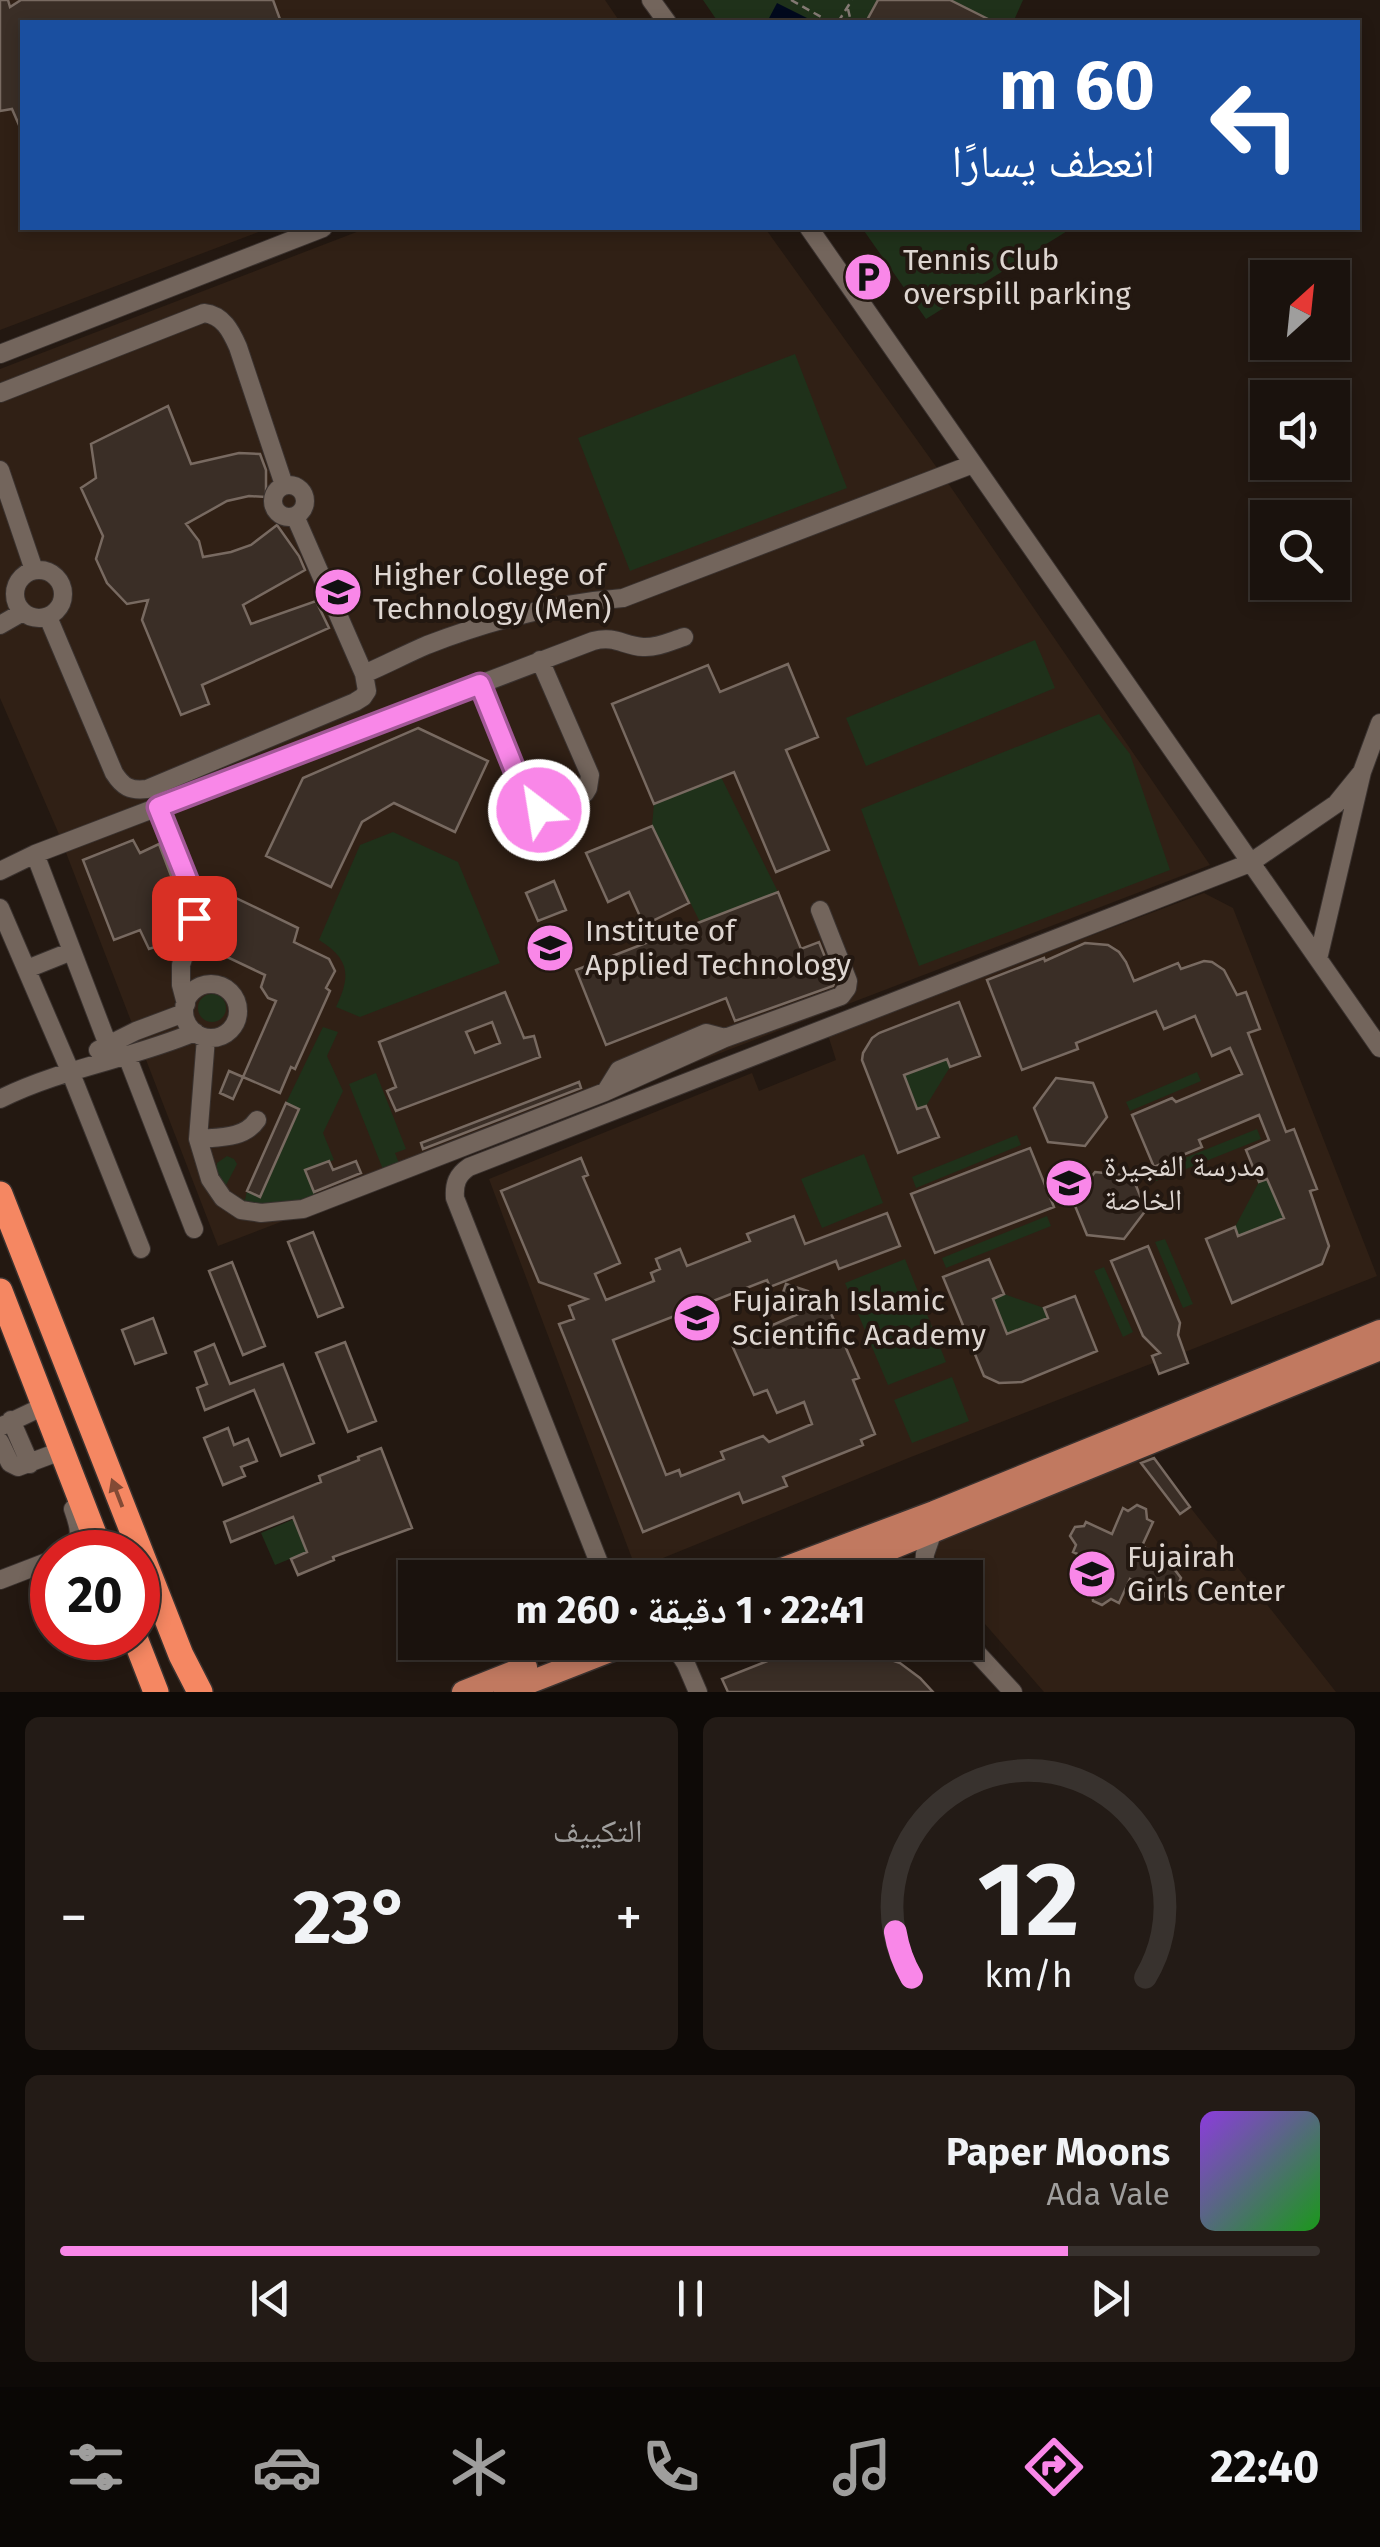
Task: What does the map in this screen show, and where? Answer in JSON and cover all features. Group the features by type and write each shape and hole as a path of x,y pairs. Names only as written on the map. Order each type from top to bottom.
{"highway":[{"path":"0,1194 180,1655 200,1692"},
{"path":"0,1291 8,1333 44,1406 93,1530"},
{"path":"144,1660 156,1692"}],"main road":[{"path":"844,1560 1380,1331"},
{"path":"822,1560 934,1531 1380,1349"},
{"path":"463,1692 544,1660"},
{"path":"506,1692 587,1660"}],"street":[{"path":"0,354 318,230"},
{"path":"810,230 1380,1048"},
{"path":"0,393 204,312 214,314 232,332 284,485 300,488 305,498 303,508 295,516 364,674 367,691 363,698 147,790 134,790 114,773 48,618"},
{"path":"364,674 426,646 514,617 594,600 623,598 973,464"},
{"path":"0,470 34,570"},
{"path":"34,570 45,571 61,583 62,603 48,618 21,613 7,595 25,574 34,570"},
{"path":"0,624 21,613"},
{"path":"0,871 35,854 600,639 614,638 650,647 684,637"},
{"path":"480,684 528,802 539,810 552,809 585,793 590,775 540,660"},
{"path":"1318,960 1362,772 1380,723"},
{"path":"598,1560 455,1198 459,1174 1250,863 1336,804 1362,772"},
{"path":"158,807 194,900 193,926 180,975 185,1008 190,1027 208,1035"},
{"path":"35,854 108,1045"},
{"path":"0,908 142,1249"},
{"path":"208,1035 198,1139 205,1168 223,1198 241,1210 260,1213 303,1209 606,1092 725,1038 841,996 848,981 820,910"},
{"path":"185,946 193,973 207,985"},
{"path":"26,970 72,951"},
{"path":"0,1091 69,1069 208,1035 236,1022 238,1005 228,990 207,985 195,990 185,1008 136,1030 69,1069 0,1099"},
{"path":"127,1056 194,1230"},
{"path":"198,1139 240,1134 257,1120"},
{"path":"30,1464 6,1423 44,1406"},
{"path":"0,1442 13,1466 22,1467 62,1451"},
{"path":"73,1480 69,1499 80,1530"},
{"path":"924,1560 934,1531"},
{"path":"871,1546 885,1560"},
{"path":"0,1580 30,1568"},
{"path":"683,1660 698,1692"},
{"path":"686,1660 686,1664"},
{"path":"983,1660 1013,1692"}],"path":[{"path":"790,0 826,20"},
{"path":"839,20 852,0"},
{"path":"847,8 850,20"}],"shaded area":[{"path":"0,0 605,0 619,20 20,20 20,230 264,230 0,330"},
{"path":"362,230 766,230 950,486 1210,865 218,1246 58,832 0,698 0,369"},
{"name":"مدرسة الفجيرة الخاصة","path":"1204,893 1233,908 1377,1276 1185,1352 1188,1363 1159,1374 1153,1363 658,1560 633,1560 489,1179 752,1073 759,1091 836,1060 828,1035"},
{"name":"Fujairah Girls Center","path":"1149,1451 1336,1692 1044,1692 983,1622 983,1560 936,1560 938,1537"}],"green space":[{"path":"703,0 1023,0 1016,20 717,20"},
{"path":"863,230 1069,230 926,319"},
{"path":"795,354 847,488 630,571 578,438"},
{"path":"1035,640 1055,688 866,766 846,718"},
{"path":"1099,714 1130,754 1170,870 919,966 861,809"},
{"path":"721,777 778,892 700,922 652,826 654,804"},
{"path":"393,832 458,862 500,963 360,1017 336,1007 345,969 337,954 319,940 360,845"},
{"path":"212,994 222,998 226,1008 222,1018 212,1022 202,1018 198,1008 202,998"},
{"path":"323,1027 338,1032 327,1056 343,1091 323,1133 334,1160 306,1170 317,1199 244,1208 224,1189 245,1200 247,1191 261,1197 299,1110 286,1103"},
{"path":"947,1059 950,1067 926,1106 917,1109 904,1075"},
{"path":"1197,1072 1201,1081 1130,1111 1126,1102"},
{"path":"376,1073 406,1149 395,1153 400,1166 384,1172 349,1084"},
{"path":"1257,1129 1261,1139 1156,1181 1152,1171"},
{"path":"1017,1135 1021,1145 916,1188 912,1177"},
{"path":"864,1154 883,1203 822,1228 801,1179"},
{"path":"227,1156 237,1164 224,1189 217,1177 217,1163"},
{"path":"1267,1179 1284,1218 1238,1236 1235,1227 1259,1182"},
{"path":"1047,1216 1051,1226 946,1268 942,1258"},
{"path":"1165,1239 1193,1304 1183,1308 1155,1242"},
{"path":"905,1259 946,1362 888,1385 845,1283"},
{"path":"1104,1267 1133,1332 1123,1337 1094,1271"},
{"path":"1004,1294 1044,1308 1048,1318 1007,1334 993,1299"},
{"path":"952,1377 969,1421 912,1443 894,1400"},
{"path":"294,1519 307,1552 275,1565 261,1533"}],"water":[{"path":"777,3 811,20 768,20"}],"building":[{"path":"0,0 8,0 10,7 21,0 273,0 280,20 20,20 20,127 12,109 0,111"},
{"path":"878,0 950,0 990,20 867,20"},
{"path":"168,406 191,464 239,453 260,454 266,470 266,497 227,501 186,524 199,541 203,557 251,545 277,525 305,570 243,605 251,624 316,601 329,628 202,685 209,704 181,715 142,620 148,600 127,604 107,583 96,559 103,536 81,488 96,478 91,444"},
{"path":"788,664 818,737 786,750 829,850 776,872 734,772 654,804 612,704 708,665 720,692"},
{"path":"418,728 488,761 455,832 394,803 362,822 331,887 266,856 303,778"},
{"path":"652,826 689,903 644,925 629,892 608,902 586,853"},
{"path":"133,840 140,853 159,844 181,902 181,921 157,929 164,944 149,949 140,930 114,940 83,860"},
{"path":"554,881 566,910 538,921 526,893"},
{"path":"778,892 801,949 819,942 835,982 833,986 735,1021 726,998 606,1045 576,970"},
{"path":"234,897 298,928 294,942 329,959 335,971 295,1069 291,1067 280,1093 243,1077 276,1001 268,998 261,987 265,975 210,949"},
{"path":"1085,943 1108,945 1119,952 1134,981 1178,963 1181,969 1204,961 1224,970 1237,995 1246,992 1260,1029 1248,1033 1286,1132 1294,1129 1317,1189 1310,1191 1329,1246 1322,1264 1232,1303 1206,1239 1235,1227 1238,1236 1284,1218 1267,1179 1259,1182 1246,1150 1269,1140 1259,1115 1199,1140 1202,1147 1154,1167 1132,1115 1172,1098 1176,1102 1242,1074 1230,1048 1212,1056 1195,1016 1164,1029 1156,1011 1076,1043 1078,1049 1022,1070 987,980"},
{"path":"505,992 524,1038 534,1036 540,1057 396,1111 387,1091 396,1087 379,1042","holes":["492,1022 500,1043 475,1053 466,1032"]},
{"path":"959,1002 980,1056 950,1067 947,1059 904,1075 917,1109 926,1106 939,1137 898,1153 862,1060 863,1053 879,1033"},
{"path":"229,1071 243,1077 233,1099 220,1093"},
{"path":"1056,1078 1093,1083 1107,1117 1085,1146 1048,1142 1034,1108"},
{"path":"579,1082 581,1088 423,1149 421,1143"},
{"path":"286,1103 299,1109 260,1197 247,1191"},
{"path":"1030,1148 1054,1207 935,1253 911,1194"},
{"path":"581,1158 588,1175 583,1177 620,1263 595,1274 606,1300 654,1281 651,1273 660,1269 656,1259 680,1249 687,1266 750,1241 747,1234 794,1216 805,1244 887,1213 900,1246 839,1269 836,1261 770,1287 767,1280 613,1340 666,1475 679,1470 681,1476 724,1459 721,1452 763,1436 769,1442 812,1424 804,1402 777,1413 767,1390 754,1395 731,1343 826,1302 859,1378 853,1380 875,1434 861,1440 863,1445 783,1477 787,1486 743,1503 739,1493 643,1532 559,1324 574,1319 569,1306 587,1299 539,1282 501,1191"},
{"path":"329,1161 333,1170 356,1161 361,1173 314,1192 305,1170"},
{"path":"1095,1172 1132,1176 1146,1210 1124,1239 1087,1235 1073,1201"},
{"path":"313,1232 343,1307 318,1317 288,1242"},
{"path":"1148,1246 1180,1323 1178,1335 1188,1363 1159,1374 1152,1356 1160,1353 1143,1336 1111,1261"},
{"path":"989,1259 1004,1294 993,1299 1007,1334 1048,1318 1044,1308 1075,1296 1097,1351 1022,1382 999,1383 984,1376 943,1277"},
{"path":"232,1262 265,1346 243,1355 209,1271"},
{"path":"786,1284 808,1291 804,1306 781,1298"},
{"path":"153,1318 166,1353 135,1364 122,1330"},
{"path":"345,1342 376,1421 348,1432 316,1353"},
{"path":"214,1344 230,1384 283,1364 314,1443 281,1456 254,1390 205,1410 197,1388 207,1384 195,1352"},
{"path":"228,1428 234,1445 248,1439 257,1461 241,1467 245,1476 223,1485 204,1438"},
{"path":"381,1448 412,1528 333,1557 334,1560 298,1575 291,1559 307,1552 293,1517 231,1542 224,1522 321,1482 319,1476"},
{"path":"1154,1458 1190,1507 1180,1514 1141,1463"},
{"path":"1137,1505 1146,1509 1147,1519 1153,1522 1142,1546 1178,1564 1175,1570 1181,1578 1177,1587 1167,1588 1164,1596 1130,1579 1119,1603 1111,1599 1102,1605 1093,1601 1092,1590 1084,1587 1095,1562 1073,1552 1076,1545 1070,1536 1075,1527 1086,1522 1112,1534 1123,1508 1128,1511"},
{"path":"770,1660 891,1660 920,1678 933,1692 728,1692 722,1679"}],"place":[{"name":"Tennis Club overspill parking","path":"868,277"},
{"name":"Higher College of Technology (Men)","path":"338,592"},
{"name":"Institute of Applied Technology","path":"550,948"},
{"name":"مدرسة الفجيرة الخاصة","path":"1069,1183"},
{"name":"Fujairah Islamic Scientific Academy","path":"697,1318"},
{"name":"Fujairah Girls Center","path":"1092,1574"}],"route":[{"path":"194,918 192,892 158,807 480,684 525,796 539,810"}]}
